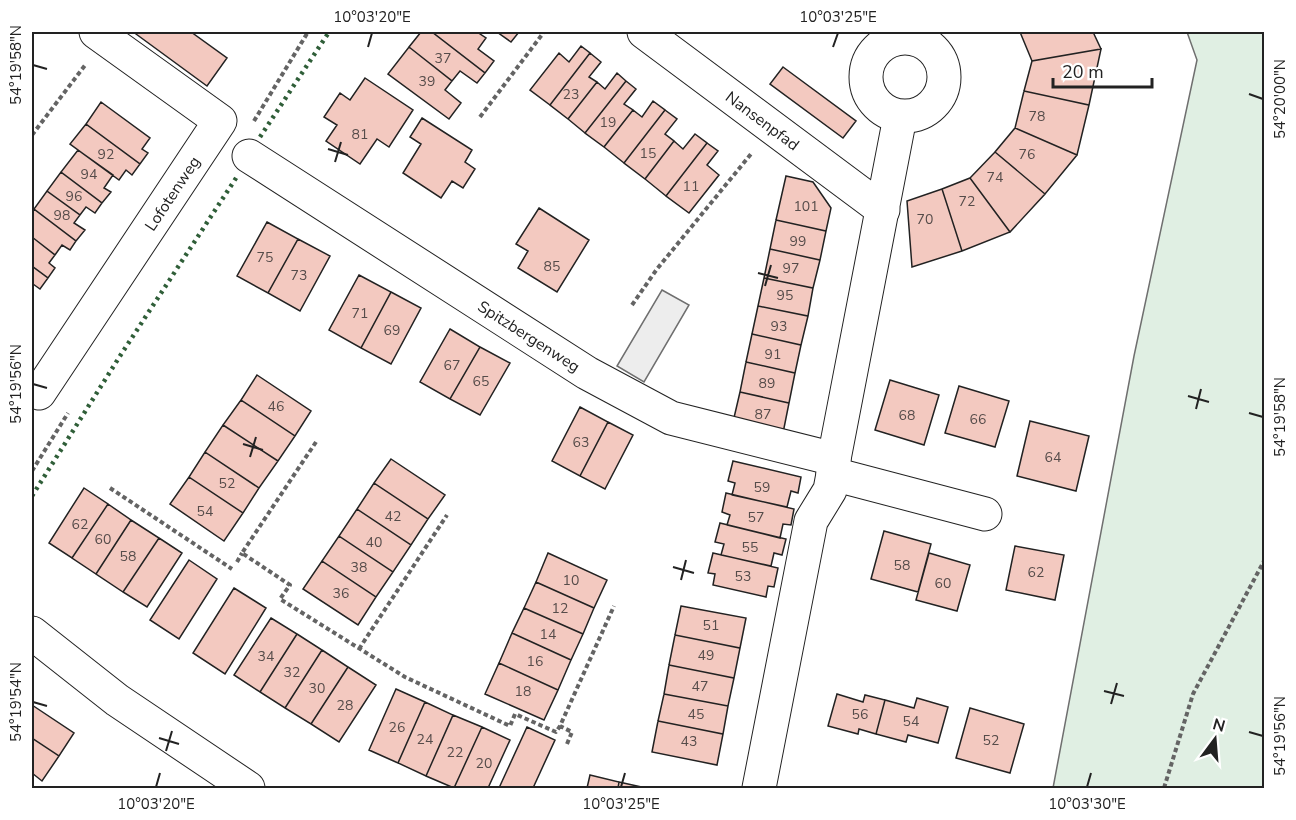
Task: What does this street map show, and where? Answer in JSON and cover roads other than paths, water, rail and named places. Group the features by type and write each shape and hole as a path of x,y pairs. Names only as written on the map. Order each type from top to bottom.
{"street":[{"name":"Nansenpfad","path":"644,32 883,210"},
{"name":"Lofotenweg","path":"39,393 220,121 101,35"},
{"path":"759,789 811,521 830,490 900,117"},
{"name":"Spitzbergenweg","path":"249,156 587,373 670,418 834,466 985,514"},
{"path":"32,633 117,700 248,789"}]}
